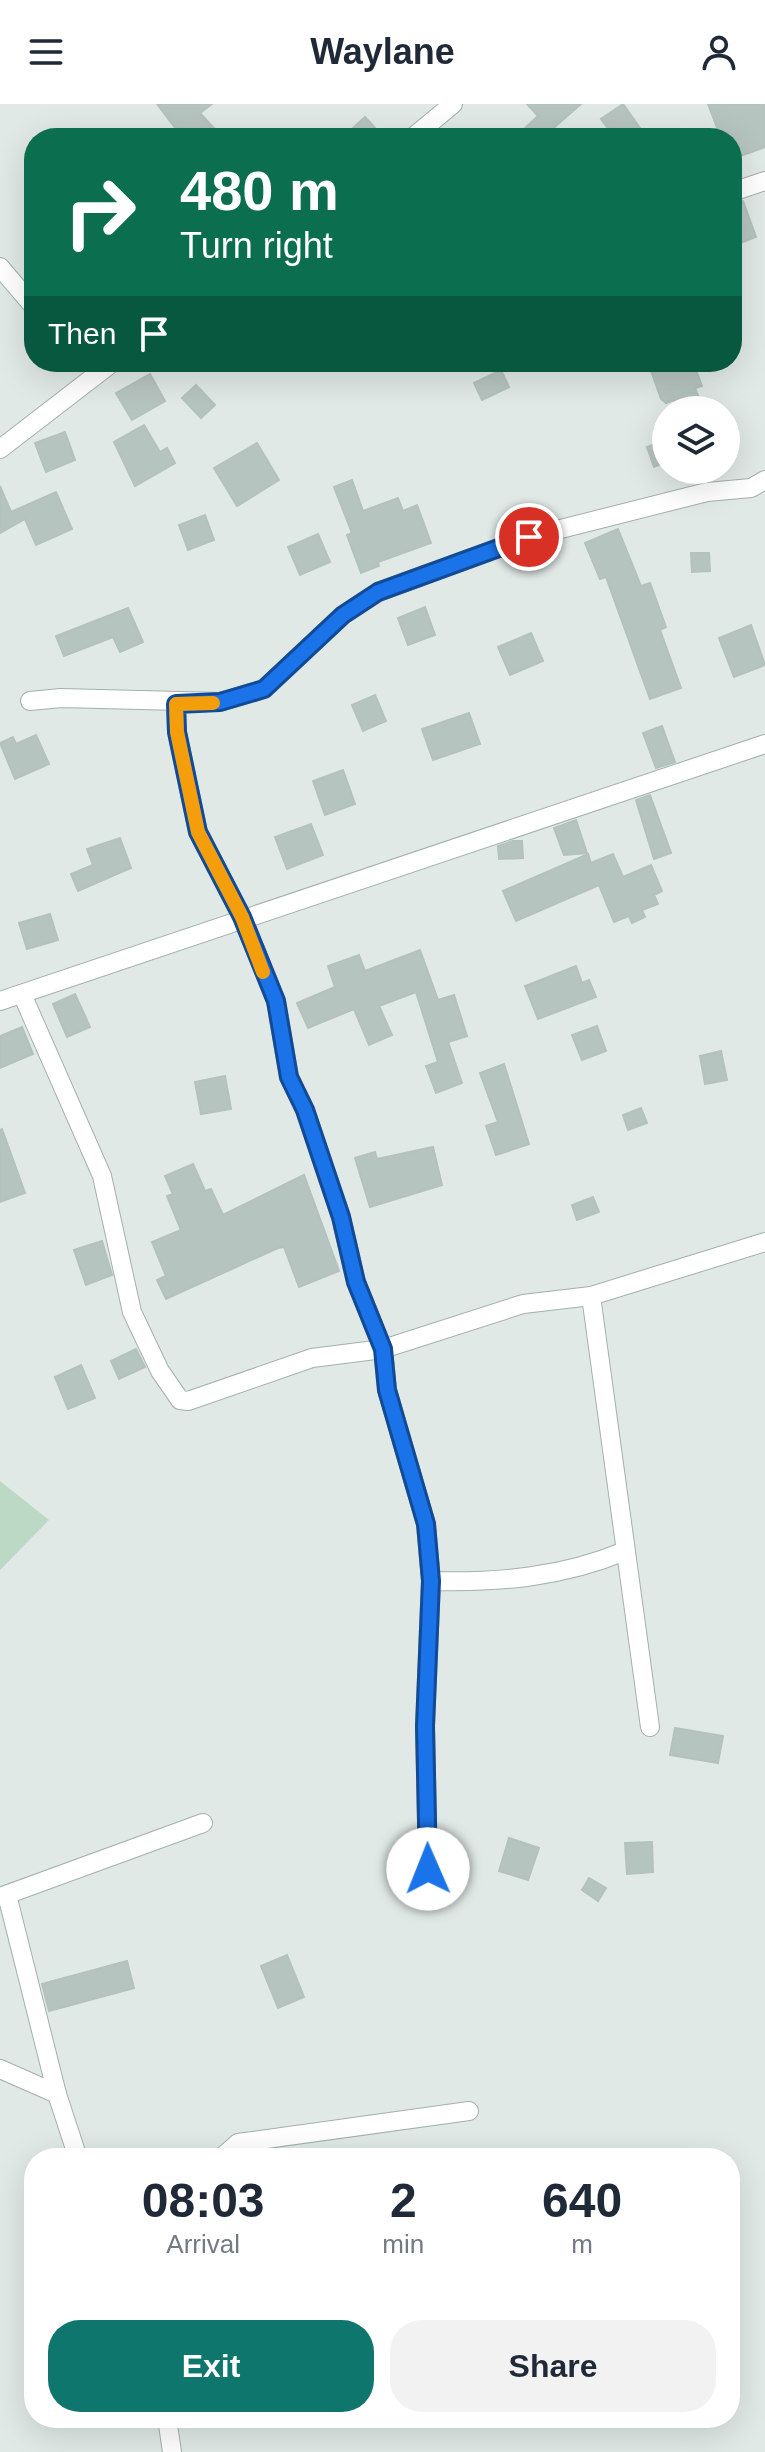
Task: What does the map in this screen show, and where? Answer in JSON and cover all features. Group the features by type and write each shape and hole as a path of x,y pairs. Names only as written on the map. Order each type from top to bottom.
{"street":[{"path":"424,128 453,104"},
{"path":"742,189 765,181"},
{"path":"0,267 24,295"},
{"path":"0,449 85,372"},
{"path":"30,701 61,698 176,704 220,702 264,689 343,615 378,592 529,537 707,492 751,488 765,480"},
{"path":"176,704 177,732 198,832 242,917 276,1001 289,1077 305,1110 341,1217 356,1282 383,1349 387,1390 426,1524 431,1581 425,1726 428,1869"},
{"path":"0,1001 242,917 765,744"},
{"path":"22,994 102,1176 132,1312 174,1396 188,1401 312,1358 383,1349 523,1304 591,1296 765,1242"},
{"path":"591,1296 650,1727"},
{"path":"431,1581 486,1583 541,1575 586,1567 625,1551"},
{"path":"75,2148 57,2094 4,1896 203,1823"},
{"path":"0,2069 57,2094"},
{"path":"232,2148 238,2143 469,2111"},
{"path":"168,2428 172,2452"}],"green space":[{"path":"0,1481 49,1520 0,1570"}],"building":[{"path":"157,104 212,104 200,113 214,128 175,128"},
{"path":"527,104 581,104 553,128 525,128 538,116"},
{"path":"623,104 640,128 608,128 601,119"},
{"path":"708,104 765,104 765,147 742,155 742,128 717,128"},
{"path":"365,117 375,128 353,128"},
{"path":"742,201 756,237 742,242"},
{"path":"502,372 509,387 482,400 474,383"},
{"path":"652,372 697,372 702,386 695,388 698,396 660,396"},
{"path":"150,374 165,401 132,420 116,393"},
{"path":"196,385 215,405 201,418 182,398"},
{"path":"144,425 160,452 167,448 175,463 135,486 114,442"},
{"path":"65,432 75,460 46,472 35,443"},
{"path":"257,443 279,480 237,506 214,468"},
{"path":"652,445 652,461 647,447"},
{"path":"352,480 363,511 398,498 403,511 417,505 431,543 378,562 379,566 361,573 347,535 352,533 334,487"},
{"path":"0,486 11,512 56,492 72,529 36,545 25,519 0,533"},
{"path":"205,515 214,540 188,550 179,525"},
{"path":"618,529 641,586 650,583 666,627 660,630 681,688 650,699 606,577 600,579 585,543"},
{"path":"318,534 330,562 300,575 288,547"},
{"path":"691,553 709,553 710,571 692,572"},
{"path":"425,607 435,635 408,645 398,618"},
{"path":"128,608 143,642 120,652 113,637 64,656 56,636"},
{"path":"751,625 765,665 734,677 719,638"},
{"path":"531,633 543,661 510,675 498,647"},
{"path":"375,695 386,721 363,731 352,705"},
{"path":"469,713 480,744 433,760 422,729"},
{"path":"662,726 675,762 656,768 643,733"},
{"path":"36,735 49,764 15,779 0,743 13,737 16,744"},
{"path":"343,770 355,804 325,815 313,781"},
{"path":"650,795 671,853 654,859 636,800"},
{"path":"576,820 587,853 564,855 554,828"},
{"path":"311,824 323,855 287,869 275,837"},
{"path":"120,838 131,868 78,891 71,874 93,865 87,849"},
{"path":"522,841 523,858 499,859 498,846"},
{"path":"588,854 591,863 613,854 623,877 651,865 662,891 654,895 658,904 642,910 645,917 632,923 629,916 614,922 599,885 516,921 503,891"},
{"path":"50,914 58,940 27,949 19,923"},
{"path":"420,950 438,1000 454,995 467,1036 448,1042 462,1083 436,1093 426,1066 438,1062 416,992 379,1006 392,1035 369,1045 354,1009 308,1028 297,1003 335,987 328,966 359,955 365,971"},
{"path":"576,966 582,983 589,980 596,997 538,1019 525,986"},
{"path":"75,994 90,1027 67,1037 53,1004"},
{"path":"597,1026 606,1051 582,1060 572,1035"},
{"path":"22,1027 33,1054 0,1068 0,1036"},
{"path":"721,1051 727,1080 705,1084 700,1056"},
{"path":"504,1064 529,1144 496,1155 486,1126 498,1122 480,1073"},
{"path":"225,1076 231,1109 201,1114 195,1082"},
{"path":"641,1108 647,1123 628,1130 623,1115"},
{"path":"0,1130 25,1193 0,1202"},
{"path":"433,1147 442,1185 370,1207 355,1158 375,1152 377,1159"},
{"path":"193,1164 205,1191 211,1189 223,1215 304,1175 339,1271 299,1287 284,1247 166,1299 157,1280 166,1276 152,1242 181,1230 167,1196 173,1194 165,1176"},
{"path":"593,1197 599,1212 577,1220 572,1205"},
{"path":"102,1241 112,1275 86,1285 74,1250"},
{"path":"136,1349 145,1367 119,1379 111,1361"},
{"path":"81,1365 95,1398 68,1409 55,1377"},
{"path":"675,1728 723,1736 718,1763 670,1755"},
{"path":"509,1838 539,1848 528,1880 499,1871"},
{"path":"652,1842 653,1872 627,1874 625,1843"},
{"path":"589,1878 606,1888 598,1901 582,1890"},
{"path":"287,1955 304,1997 278,2008 261,1966"},
{"path":"127,1961 134,1988 49,2011 42,1984"}],"slow traffic":[{"path":"213,703 176,704 177,732 198,832 242,917 263,972"}],"route":[{"path":"428,1869 425,1726 431,1581 426,1524 387,1390 383,1349 356,1282 341,1217 305,1110 289,1077 276,1001 242,917 198,832 177,732 176,704 220,702 264,689 343,615 378,592 529,537"}]}
